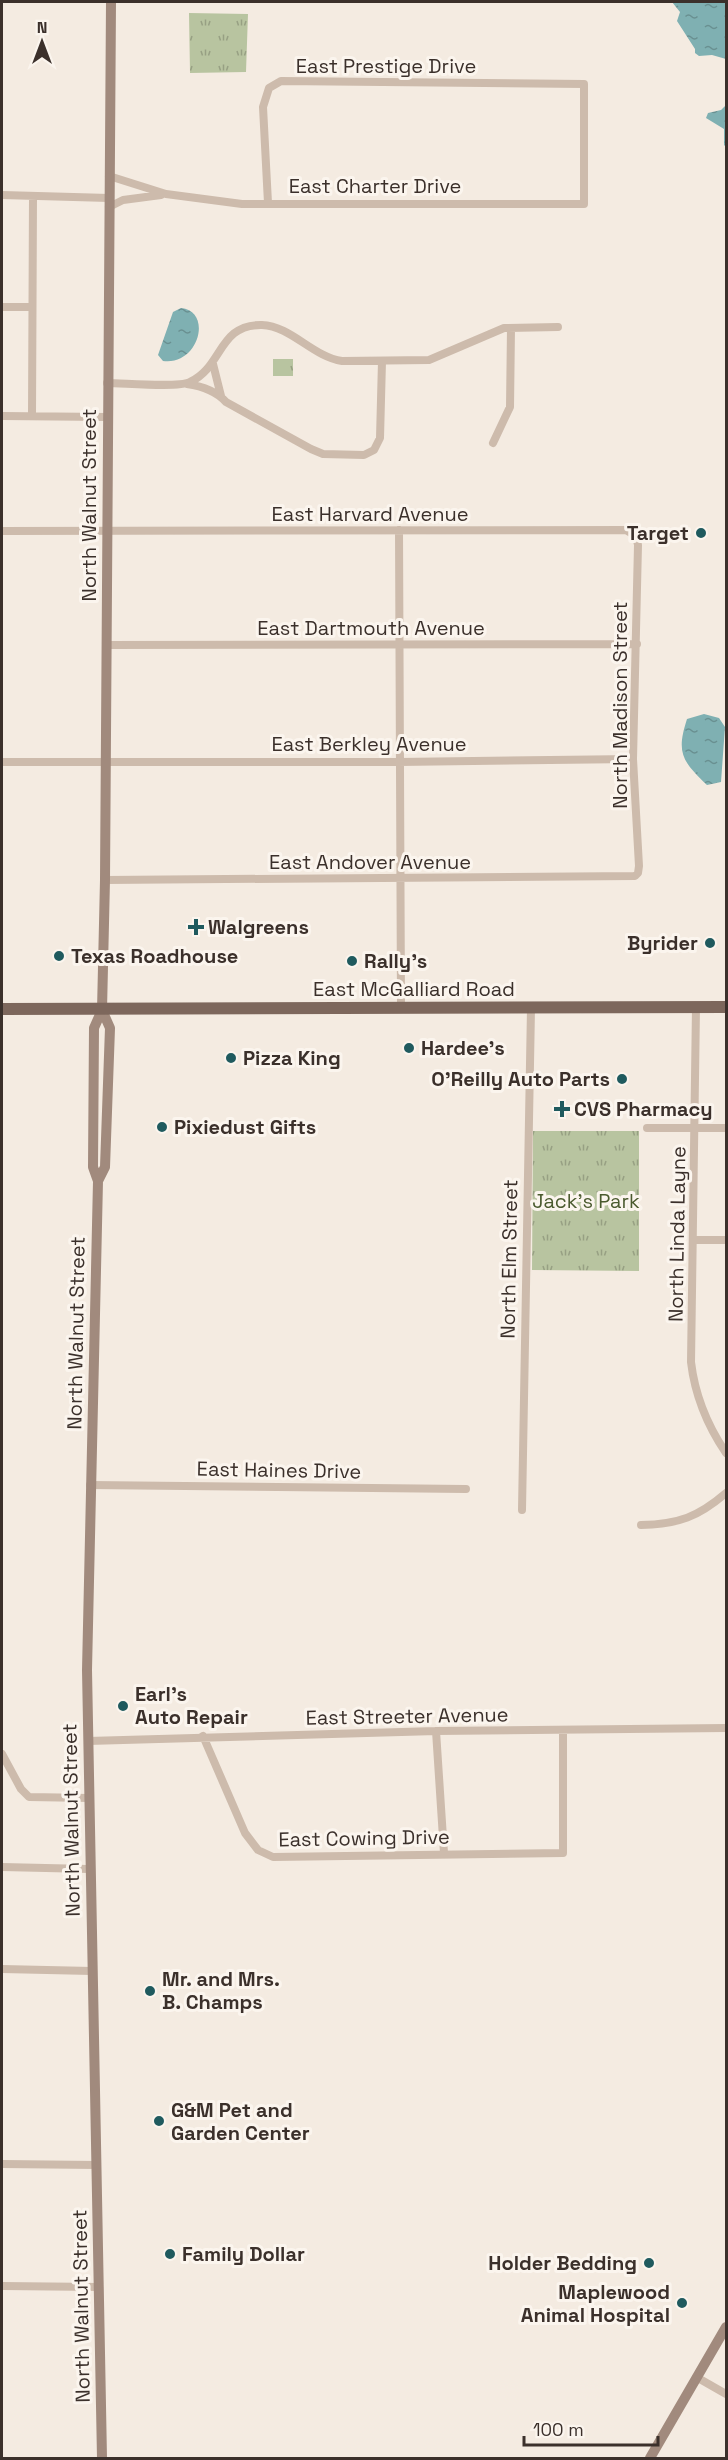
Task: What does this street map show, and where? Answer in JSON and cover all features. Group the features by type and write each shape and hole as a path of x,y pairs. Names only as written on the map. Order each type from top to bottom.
{"main road":[{"name":"North Walnut Street","path":"102,2458 87,1664 98,1181 105,1167 110,1028 102,1010 105,880 111,2"},
{"name":"East McGalliard Road","path":"2,1009 726,1007"},
{"path":"650,2458 726,2327"}],"street":[{"name":"East Prestige Drive","path":"268,203 263,107 269,88 281,81 585,84 585,204"},
{"name":"East Charter Drive","path":"109,176 166,194 242,204 585,204"},
{"name":"East Charter Drive","path":"2,195 109,202 166,194"},
{"path":"32,416 33,197"},
{"path":"2,307 32,307"},
{"path":"187,384 213,364 217,354 233,334 243,328 261,325 275,328 336,361 434,359 498,330 558,327"},
{"path":"493,444 510,407 511,328"},
{"path":"107,383 187,384 201,387 317,452 364,455 374,450 380,438 382,361"},
{"path":"213,364 220,396"},
{"path":"2,416 107,417"},
{"path":"399,530 401,1008"},
{"name":"East Harvard Avenue","path":"2,531 626,530 634,533"},
{"name":"North Madison Street","path":"634,533 638,545 633,759 639,866 635,876"},
{"name":"East Dartmouth Avenue","path":"106,645 637,644"},
{"name":"East Berkley Avenue","path":"2,762 105,760 399,762 633,759"},
{"name":"East Andover Avenue","path":"105,880 635,876"},
{"name":"North Linda Layne","path":"696,1007 693,1375 708,1424 726,1453"},
{"name":"North Elm Street","path":"522,1510 531,1008"},
{"path":"647,1128 726,1128"},
{"path":"694,1240 726,1240"},
{"name":"East Haines Drive","path":"90,1485 466,1489"},
{"path":"642,1524 668,1523 687,1519 709,1508 726,1493"},
{"name":"East Streeter Avenue","path":"88,1741 436,1731 726,1728"},
{"name":"East Cowing Drive","path":"203,1737 245,1833 258,1850 269,1855 280,1857 563,1853 563,1730"},
{"path":"436,1731 444,1853"},
{"path":"2,1754 21,1789 29,1797 89,1797"},
{"path":"2,1867 90,1869"},
{"path":"2,1969 92,1971"},
{"path":"2,2164 97,2165"},
{"path":"2,2286 99,2287"},
{"path":"698,2378 726,2394"}],"green space":[{"path":"189,13 248,14 246,72 190,73"},
{"path":"273,359 293,359 293,376 273,376"},
{"name":"Jack's Park","path":"533,1131 639,1131 639,1271 532,1270"}],"water":[{"path":"672,2 726,2 726,59 712,55 699,56 695,53 695,49 677,21 680,12"},
{"path":"726,105 726,147 724,129 706,118 708,113 721,110"},
{"path":"181,308 191,311 197,318 198,338 186,355 175,360 163,361 158,355 173,312"},
{"path":"704,714 719,718 725,727 721,782 707,785 687,763 682,748 687,719"}],"place":[{"name":"Target","path":"701,533"},
{"name":"Walgreens","path":"196,927"},
{"name":"Byrider","path":"710,943"},
{"name":"Texas Roadhouse","path":"59,956"},
{"name":"Rally's","path":"352,961"},
{"name":"Hardee's","path":"409,1048"},
{"name":"Pizza King","path":"231,1058"},
{"name":"O'Reilly Auto Parts","path":"622,1079"},
{"name":"CVS Pharmacy","path":"562,1109"},
{"name":"Pixiedust Gifts","path":"162,1127"},
{"name":"Earl's Auto Repair","path":"123,1706"},
{"name":"Mr. and Mrs. B. Champs","path":"150,1991"},
{"name":"G&M Pet and Garden Center","path":"159,2121"},
{"name":"Family Dollar","path":"170,2254"},
{"name":"Holder Bedding","path":"649,2263"},
{"name":"Maplewood Animal Hospital","path":"682,2303"}]}
